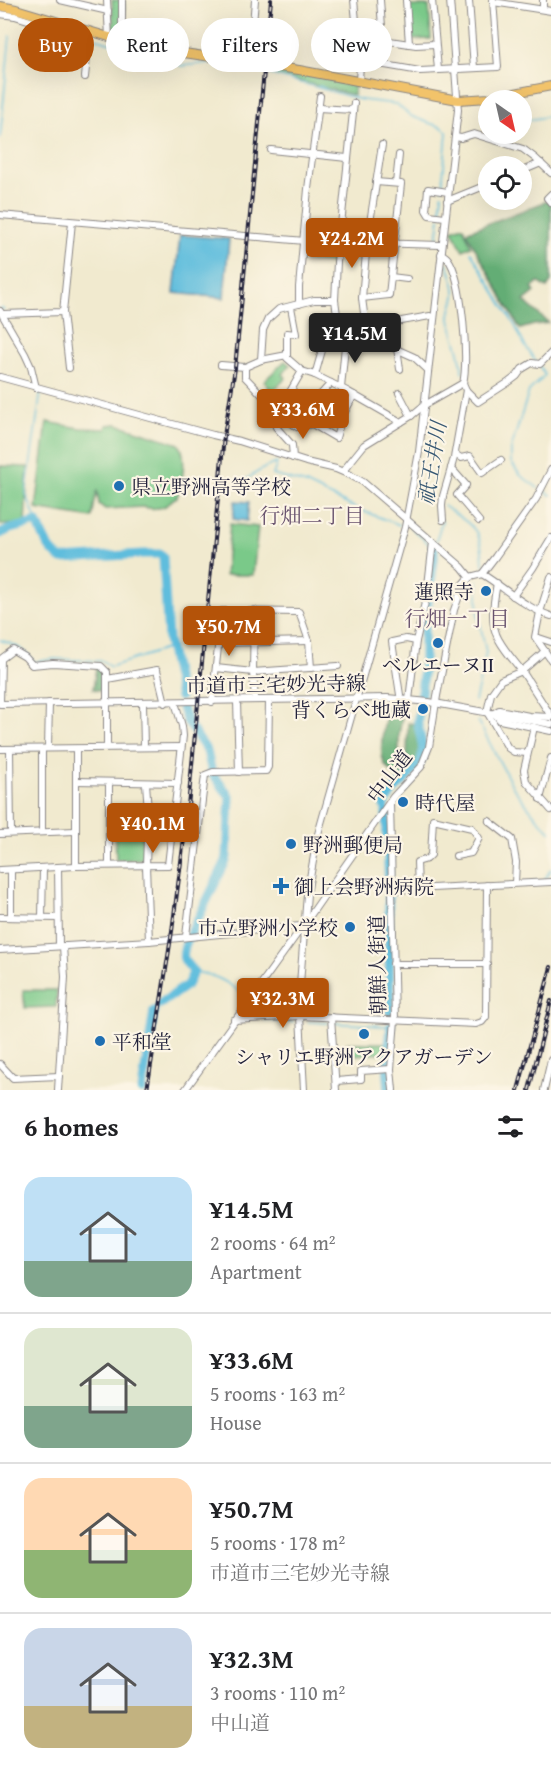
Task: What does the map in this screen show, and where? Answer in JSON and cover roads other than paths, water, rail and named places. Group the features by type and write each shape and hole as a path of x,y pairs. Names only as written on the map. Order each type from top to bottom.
{"main road":[{"path":"0,6 106,36"},
{"path":"299,71 458,100 489,98 551,86"}],"street":[{"path":"60,0 108,12"},
{"path":"107,0 108,18"},
{"path":"122,0 122,18"},
{"path":"254,18 255,0"},
{"path":"354,0 356,18"},
{"path":"380,0 381,18"},
{"path":"406,0 409,44"},
{"path":"432,0 438,70"},
{"path":"304,1090 299,997 307,894 318,834 407,519 419,452 441,254 441,216 447,201 444,191 455,137 458,100 450,0"},
{"path":"469,0 474,68"},
{"path":"543,0 543,9"},
{"path":"392,66 420,71 498,67 493,1 551,11"},
{"path":"0,14 15,16 89,39 85,77"},
{"path":"392,41 435,44"},
{"path":"359,81 360,72"},
{"path":"299,304 312,155 320,96"},
{"path":"341,388 344,340 337,319 335,300 354,103"},
{"path":"318,108 353,110"},
{"path":"455,137 474,135 523,149 551,173"},
{"path":"367,336 362,298 367,242 382,145"},
{"path":"271,150 347,158"},
{"path":"396,183 399,155"},
{"path":"532,167 541,163"},
{"path":"362,298 389,295 401,184 376,182"},
{"path":"447,201 478,188"},
{"path":"441,216 429,215 426,210 428,189 444,191"},
{"path":"551,194 547,198 551,203"},
{"path":"0,216 304,241 441,245"},
{"path":"69,368 63,312 72,222"},
{"path":"441,254 449,260 460,294 464,331 463,382 466,390 478,402 509,382 522,369 532,363 540,364 551,353"},
{"path":"391,277 407,279"},
{"path":"261,360 263,330 268,319 279,309 314,300 335,300"},
{"path":"291,307 296,334 287,333 289,360 302,371 341,388 401,422"},
{"path":"36,388 28,361 2,313 63,312"},
{"path":"390,323 430,316"},
{"path":"344,340 367,336 414,357 428,370"},
{"path":"315,375 323,347"},
{"path":"397,348 399,369"},
{"path":"221,365 245,367 261,360 287,355"},
{"path":"245,367 245,378 284,418 297,427 312,424 336,438 342,417 354,395"},
{"path":"279,411 302,371"},
{"path":"0,377 343,471 363,482 407,519 432,545 462,567 470,577 482,574 536,499 551,470"},
{"path":"343,471 364,445 463,382"},
{"path":"312,424 314,402 331,383"},
{"path":"443,520 442,506 455,454 466,390"},
{"path":"399,393 411,416"},
{"path":"284,418 276,426 292,445 295,458"},
{"path":"455,454 461,458 470,456 482,473 501,460"},
{"path":"451,468 466,485 457,495 479,521"},
{"path":"513,596 551,538"},
{"path":"409,700 416,641 427,594 432,545"},
{"path":"482,574 513,596 551,616"},
{"name":"中山道","path":"185,1090 393,797 421,767 429,747 454,610 463,585 470,577"},
{"path":"551,577 535,637 551,660"},
{"path":"497,583 494,604 496,634 551,716"},
{"path":"212,702 222,610 299,612 309,641 311,668"},
{"path":"254,610 252,672 255,700"},
{"path":"535,637 551,642"},
{"path":"400,695 392,642 406,639 416,641"},
{"path":"219,643 309,641"},
{"path":"0,703 1,658 10,650 25,657 32,665 53,663 101,666 106,672 107,679 107,747"},
{"path":"527,753 514,752 508,748 491,713 491,694 501,680 522,671 545,651"},
{"path":"216,668 252,672 338,666"},
{"path":"107,679 157,670 165,703"},
{"name":"市道市三宅妙光寺線","path":"0,703 165,703 357,698 436,703 551,724"},
{"path":"186,936 205,775 211,772 266,771 268,767 269,700"},
{"path":"237,701 239,771"},
{"path":"0,870 168,865 183,736 175,702"},
{"path":"143,703 144,747"},
{"path":"42,832 49,704"},
{"path":"491,713 499,710 529,716 551,716"},
{"path":"491,713 500,720 551,730"},
{"path":"534,727 524,770 526,781 551,810"},
{"path":"0,749 181,747"},
{"path":"10,749 11,833"},
{"path":"76,749 76,866"},
{"path":"540,799 551,758"},
{"path":"76,781 178,783"},
{"path":"108,782 109,865"},
{"path":"146,783 149,941"},
{"name":"朝鮮人街道","path":"390,803 395,1020 388,1069 393,1090"},
{"path":"418,889 417,862 431,855 433,819 472,828 479,838 471,853 456,856"},
{"path":"489,821 512,838 516,862 514,883"},
{"path":"0,834 75,831"},
{"path":"58,867 58,918 65,977 58,1090"},
{"path":"42,917 43,868"},
{"path":"11,870 11,917"},
{"path":"392,890 551,882"},
{"path":"234,1020 300,1016 331,1022 395,1020 476,1024 482,1022 486,1017 487,885"},
{"path":"0,917 58,918"},
{"path":"0,950 149,941 300,926 305,923"},
{"path":"393,964 487,964"},
{"path":"331,1022 336,1090"},
{"path":"544,1090 551,1060"},
{"path":"0,1064 13,1078 59,1076"},
{"path":"336,1081 361,1079 361,1071 388,1069"}],"water":[{"path":"180,235 229,239 224,298 174,293"},
{"path":"235,501 249,502 247,521 233,519"}],"waterway":[{"name":"祇王井川","path":"22,15 34,18"},
{"path":"0,138 10,36"},
{"name":"祇王井川","path":"94,37 182,66 225,63 362,100 396,104 411,116 442,127 447,132 442,189"},
{"name":"祇王井川","path":"317,87 326,89"},
{"path":"532,119 551,116"},
{"name":"祇王井川","path":"440,213 442,194"},
{"name":"祇王井川","path":"437,240 440,218"},
{"path":"471,252 536,362"},
{"name":"祇王井川","path":"447,263 455,292 450,319 461,358 462,372"},
{"path":"0,308 4,310"},
{"path":"538,488 520,475 511,462 511,449 529,391 545,375 539,366"},
{"path":"37,522 26,494 41,391"},
{"path":"227,491 264,468 277,463 273,475 306,484 357,509 400,525"},
{"path":"542,490 551,495"},
{"path":"444,506 469,524 478,535 483,565"},
{"name":"祇王井川","path":"436,541 442,521"},
{"path":"0,534 37,522 50,547 62,559 160,554 163,557 168,639 180,697"},
{"path":"411,528 430,545"},
{"name":"祇王井川","path":"421,694 424,631 434,548"},
{"path":"475,701 486,652 478,614 478,580"},
{"path":"0,640 19,648 34,662 54,659 103,661 110,667 169,648"},
{"name":"祇王井川","path":"384,806 391,794 416,768 422,757 418,723 420,706"},
{"path":"160,1004 187,985 194,972 184,959 184,948 227,856 230,797 212,773 207,751 187,722 182,708"},
{"path":"478,721 514,789 551,832"},
{"name":"祇王井川","path":"386,812 387,842"},
{"name":"祇王井川","path":"388,852 390,1013"},
{"path":"545,879 551,869"},
{"path":"194,972 222,980 246,997"},
{"path":"252,1000 263,1005 264,1015"},
{"path":"142,1090 154,1011"},
{"path":"265,1020 293,1022"},
{"path":"308,1022 328,1023"},
{"path":"332,1023 391,1028"},
{"name":"祇王井川","path":"389,1090 387,1064 391,1026"}],"railway":[{"path":"147,1090 187,816 224,436 235,368 271,0"},
{"path":"518,1090 551,967"},
{"path":"529,1090 551,1001"}],"place":[{"name":"県立野洲高等学校","path":"119,486"},
{"name":"蓮照寺","path":"486,591"},
{"name":"ベルエーヌⅡ","path":"438,643"},
{"name":"背くらべ地蔵","path":"423,709"},
{"name":"時代屋","path":"403,802"},
{"name":"野洲郵便局","path":"291,844"},
{"name":"御上会野洲病院","path":"281,886"},
{"name":"市立野洲小学校","path":"350,927"},
{"name":"シャリエ野洲アクアガーデン","path":"364,1034"},
{"name":"平和堂","path":"100,1041"}],"district":[{"name":"行畑二丁目","path":"312,515"},
{"name":"行畑一丁目","path":"457,618"}]}
